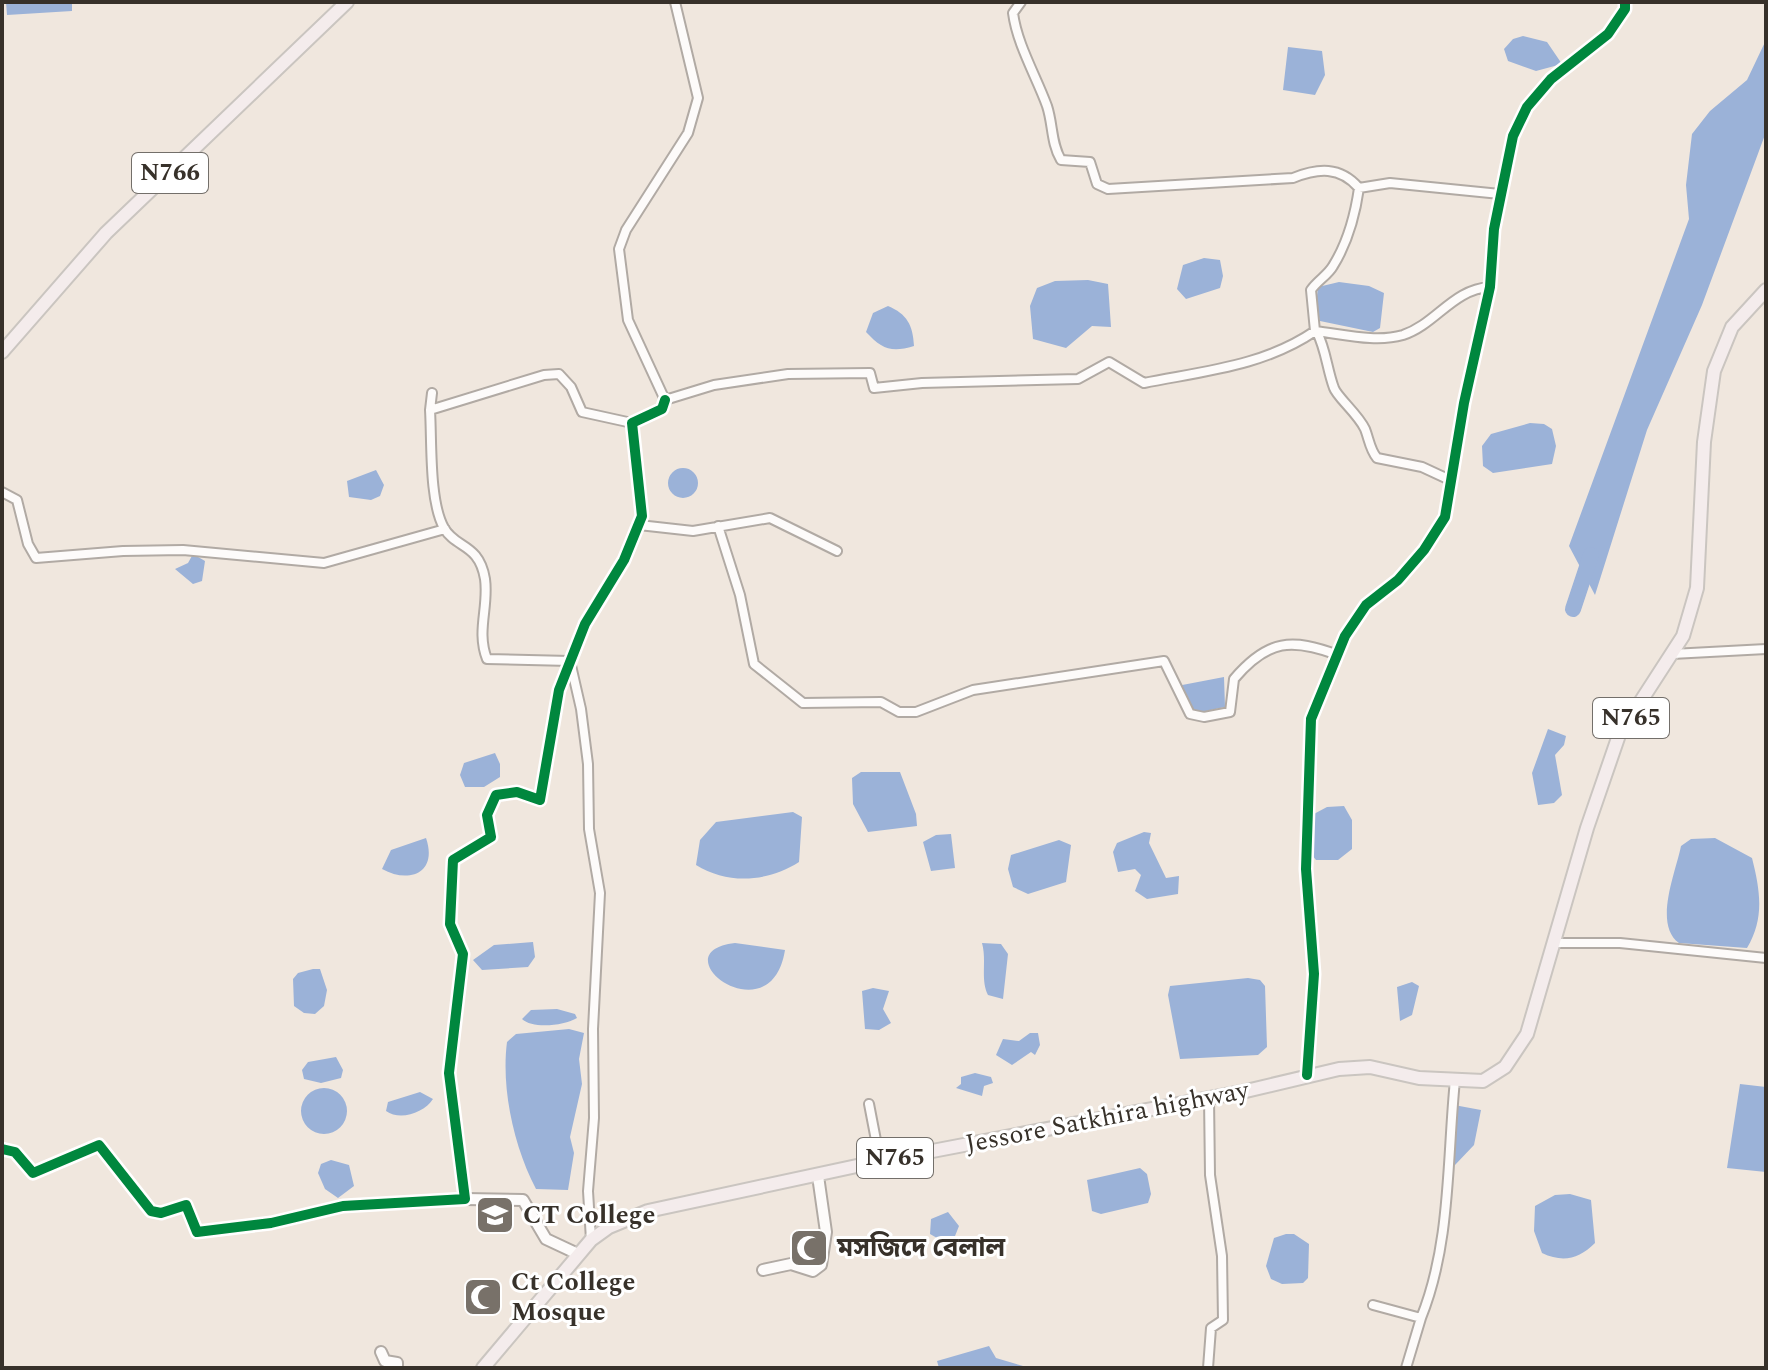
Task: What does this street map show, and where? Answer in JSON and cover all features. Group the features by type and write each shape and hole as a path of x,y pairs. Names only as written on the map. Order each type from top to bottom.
{"highway":[{"name":"N766","path":"2,352 106,233 347,2"},
{"name":"N765","path":"1455,1080 1483,1081 1511,1060 1527,1034 1619,735 1683,636 1697,588 1704,442 1714,371 1732,327 1766,290"},
{"name":"Jessore Satkhira highway","path":"483,1368 591,1240 609,1227 648,1211 880,1161 1209,1098 1307,1075 1370,1067 1419,1078 1455,1080"}],"street":[{"path":"430,410 544,375 559,374 571,387 582,412 632,423 662,409 665,400 628,320 619,249 626,230 688,133 698,98 675,2"},
{"path":"1021,2 1013,13 1015,30 1049,110 1056,152 1061,160 1090,162 1097,184 1108,189 1219,183 1293,178 1310,171 1331,169 1349,177 1359,188"},
{"path":"1307,1075 1314,974 1306,869 1311,719 1345,636 1366,605 1398,580 1445,517 1490,287 1500,194 1513,136 1527,107 1551,79 1608,34 1625,9 1625,2"},
{"path":"1359,188 1390,183 1500,194"},
{"path":"1359,188 1354,222 1348,236 1333,267 1311,290 1316,332 1325,349 1334,391 1348,401 1364,427 1377,458 1422,467 1450,480"},
{"path":"665,400 714,385 788,374 870,373 874,388 887,388 922,383 1078,379 1109,362 1144,383 1262,360 1316,332 1378,339 1403,334 1464,293 1490,287"},
{"path":"432,393 430,410 438,512 445,529 477,555 485,581 481,643 487,659 570,661"},
{"path":"465,1199 449,1073 463,954 450,924 453,860 491,837 487,815 496,795 517,792 540,800 559,690 585,624 624,560 642,516 632,423"},
{"path":"2,492 17,500 28,544 36,558 183,550 324,563 445,529"},
{"path":"639,525 693,531 770,518 837,551"},
{"path":"718,526 740,595 754,664 803,703 881,702 899,712 916,712 973,690 1164,661 1190,714 1204,717 1230,712 1234,679 1277,645 1298,641 1338,655"},
{"path":"1672,654 1766,649"},
{"path":"570,661 581,709 588,764 589,829 600,893 593,1029 594,1118 588,1191 591,1240"},
{"path":"1553,943 1620,943 1766,958"},
{"path":"1406,1368 1437,1279 1445,1225 1455,1080"},
{"path":"1208,1368 1211,1328 1223,1320 1222,1256 1210,1175 1209,1098"},
{"path":"869,1104 880,1161"},
{"path":"2,1149 15,1152 33,1173 99,1145 151,1211 161,1213 186,1205 197,1232 271,1223 343,1206 465,1199 523,1200 536,1228 546,1239 578,1254"},
{"path":"763,1270 791,1264 813,1271 821,1265 826,1232 818,1176"},
{"path":"1373,1305 1421,1318"},
{"path":"381,1352 385,1361 397,1363 397,1368"}],"water":[{"path":"6,2 72,2 72,11 7,15"},
{"path":"1523,36 1547,42 1562,64 1536,71 1508,61 1504,49 1513,39"},
{"path":"1766,40 1766,132 1702,305 1647,430 1595,595 1569,546 1689,219 1686,185 1692,134 1710,111 1747,80"},
{"path":"1288,47 1322,51 1325,75 1315,95 1283,90"},
{"path":"1204,258 1220,260 1223,276 1220,288 1186,299 1177,289 1183,265"},
{"path":"1088,280 1108,284 1111,327 1092,326 1066,348 1033,339 1030,306 1037,288 1055,281"},
{"path":"1339,282 1369,286 1384,293 1380,328 1373,332 1320,321 1316,305 1318,287"},
{"path":"888,306 908,321 914,346 887,348 866,332 873,313"},
{"path":"1530,423 1544,424 1552,429 1556,446 1552,464 1493,473 1483,466 1482,446 1491,434"},
{"path":"683,468 689,469 697,477 697,489 689,497 683,498 677,497 669,489 668,483 669,477 677,469"},
{"path":"376,470 384,485 380,496 371,500 349,497 347,481"},
{"path":"193,554 205,561 202,581 193,584 175,569 188,563"},
{"path":"1224,677 1225,707 1197,713 1184,703 1177,686"},
{"path":"1548,729 1566,736 1564,745 1555,755 1562,795 1554,803 1538,805 1532,773"},
{"path":"495,753 500,764 500,777 484,787 465,787 460,775 464,763"},
{"path":"861,772 900,772 916,814 917,826 868,832 853,804 852,778"},
{"path":"1344,806 1352,820 1352,849 1338,860 1316,860 1312,855 1312,815 1327,807"},
{"path":"793,812 802,817 799,862 787,869 761,877 734,878 696,865 700,840 716,822"},
{"path":"1144,832 1151,833 1149,843 1166,878 1179,876 1178,894 1147,899 1135,891 1141,875 1135,869 1118,872 1113,852 1117,843"},
{"path":"951,834 955,868 931,871 923,842 936,835"},
{"path":"426,838 428,860 419,872 402,875 382,869 391,850"},
{"path":"1715,838 1752,858 1759,915 1747,948 1679,943 1671,934 1668,897 1681,846 1691,839"},
{"path":"1059,840 1071,845 1066,882 1028,894 1013,887 1008,869 1011,855"},
{"path":"533,942 535,957 528,967 482,970 473,960 494,945"},
{"path":"735,943 785,950 776,976 760,988 742,989 726,983 713,973 708,960 714,950"},
{"path":"982,943 1001,944 1008,954 1003,999 988,995"},
{"path":"320,969 327,990 324,1006 315,1014 304,1013 294,1006 293,979 298,973"},
{"path":"1248,978 1260,980 1265,986 1267,1047 1258,1055 1180,1059 1168,995 1170,986"},
{"path":"1412,982 1419,986 1412,1015 1400,1021 1397,987"},
{"path":"873,988 889,991 883,1009 891,1023 879,1030 865,1029 862,991"},
{"path":"557,1009 575,1014 577,1018 548,1025 522,1019 531,1010"},
{"path":"569,1029 584,1033 579,1059 582,1084 570,1137 574,1153 568,1190 536,1189 521,1155 511,1117 506,1079 507,1042 516,1034"},
{"path":"1030,1033 1038,1033 1040,1045 1035,1055 1031,1052 1012,1065 996,1055 1003,1039 1019,1041"},
{"path":"336,1057 343,1070 341,1078 321,1083 304,1079 302,1070 308,1062"},
{"path":"975,1073 991,1077 993,1083 984,1086 982,1096 956,1088 961,1084 961,1077"},
{"path":"1740,1084 1766,1087 1766,1172 1727,1168"},
{"path":"324,1088 340,1095 347,1111 340,1127 324,1134 308,1127 301,1111 308,1095"},
{"path":"420,1092 433,1099 418,1112 398,1115 386,1111 388,1102"},
{"path":"1454,1105 1481,1110 1474,1145 1455,1165 1451,1164"},
{"path":"331,1160 349,1165 354,1186 338,1198 325,1189 318,1173 321,1164"},
{"path":"1140,1168 1147,1174 1151,1194 1148,1203 1101,1214 1092,1211 1087,1180"},
{"path":"1570,1194 1591,1200 1595,1243 1583,1253 1570,1258 1542,1253 1534,1231 1535,1206 1555,1195"},
{"path":"948,1212 959,1226 951,1246 930,1234 931,1219"},
{"path":"1294,1234 1309,1244 1308,1278 1303,1283 1282,1284 1271,1279 1266,1266 1274,1238"},
{"path":"989,1346 996,1358 1030,1368 939,1368 937,1361"}],"waterway":[{"path":"1573,609 1591,555"}],"cycle path":[{"path":"1307,1075 1314,974 1306,869 1311,719 1345,636 1366,605 1398,580 1424,550 1445,517 1464,403 1490,287 1494,229 1513,136 1527,107 1551,79 1608,34 1625,9 1625,2"},
{"path":"2,1149 15,1152 33,1173 99,1145 151,1211 161,1213 186,1205 197,1232 271,1223 343,1206 465,1199 449,1073 463,954 450,924 453,860 491,837 487,815 496,795 517,792 540,800 559,690 585,624 624,560 642,516 632,423 662,409 665,400"}],"place":[{"name":"CT College","path":"495,1215"},
{"name":"মসজিদে বেলাল","path":"809,1248"},
{"name":"Ct College Mosque","path":"483,1297"}]}
